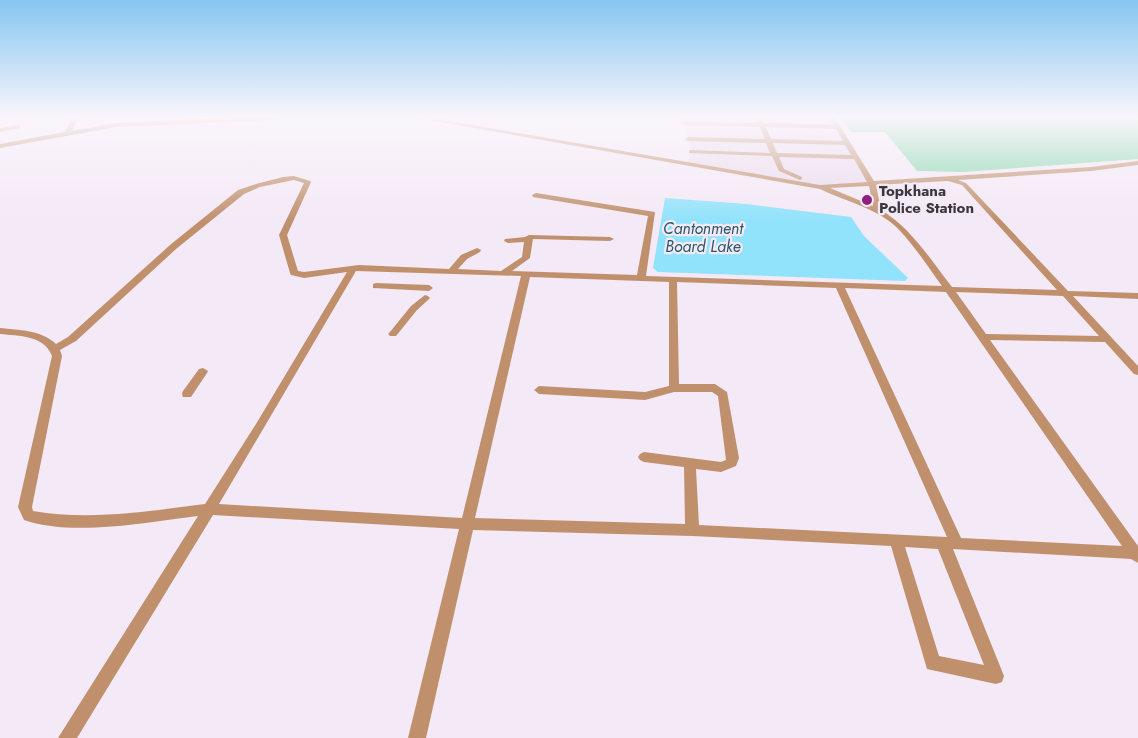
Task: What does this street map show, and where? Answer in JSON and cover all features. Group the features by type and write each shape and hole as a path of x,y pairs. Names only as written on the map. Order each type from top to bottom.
{"street":[{"path":"626,152 820,187 1091,169 1138,163"},
{"path":"687,164 691,152"},
{"path":"703,152 856,157"},
{"path":"854,152 872,184 878,211"},
{"path":"773,155 781,170 878,211 893,220 949,289 1137,555"},
{"path":"964,184 965,180 972,177"},
{"path":"56,348 72,339 173,247 241,192 258,185 294,178 308,182 283,234 294,273 304,275 352,268 1138,296"},
{"path":"945,179 964,184 1138,372"},
{"path":"536,195 652,214 641,278"},
{"path":"508,241 530,237 610,239"},
{"path":"503,273 526,258 529,239"},
{"path":"452,271 464,257 477,250"},
{"path":"67,738 209,509 352,268"},
{"path":"417,738 526,274"},
{"path":"673,279 674,388"},
{"path":"376,286 429,288"},
{"path":"840,286 950,544 996,675 933,663 896,541"},
{"path":"393,334 425,298"},
{"path":"0,331 37,337 50,341 56,348 57,356 25,507 29,516 59,521 112,521 209,509 468,524 692,530 1137,555"},
{"path":"983,337 1107,339"},
{"path":"187,394 203,371"},
{"path":"539,390 645,396 674,388 715,388 723,395 732,464 721,466 644,457"},
{"path":"690,463 692,530"}],"shaded area":[{"path":"691,152 852,152 872,184 820,187 687,164"}],"green space":[{"path":"902,152 1138,152 1138,159 963,172 917,171"}],"water":[{"name":"Cantonment Board Lake","path":"665,198 747,204 851,217 864,236 908,278 905,281 658,272 653,268"}],"place":[{"name":"Topkhana Police Station","path":"867,200"}]}
